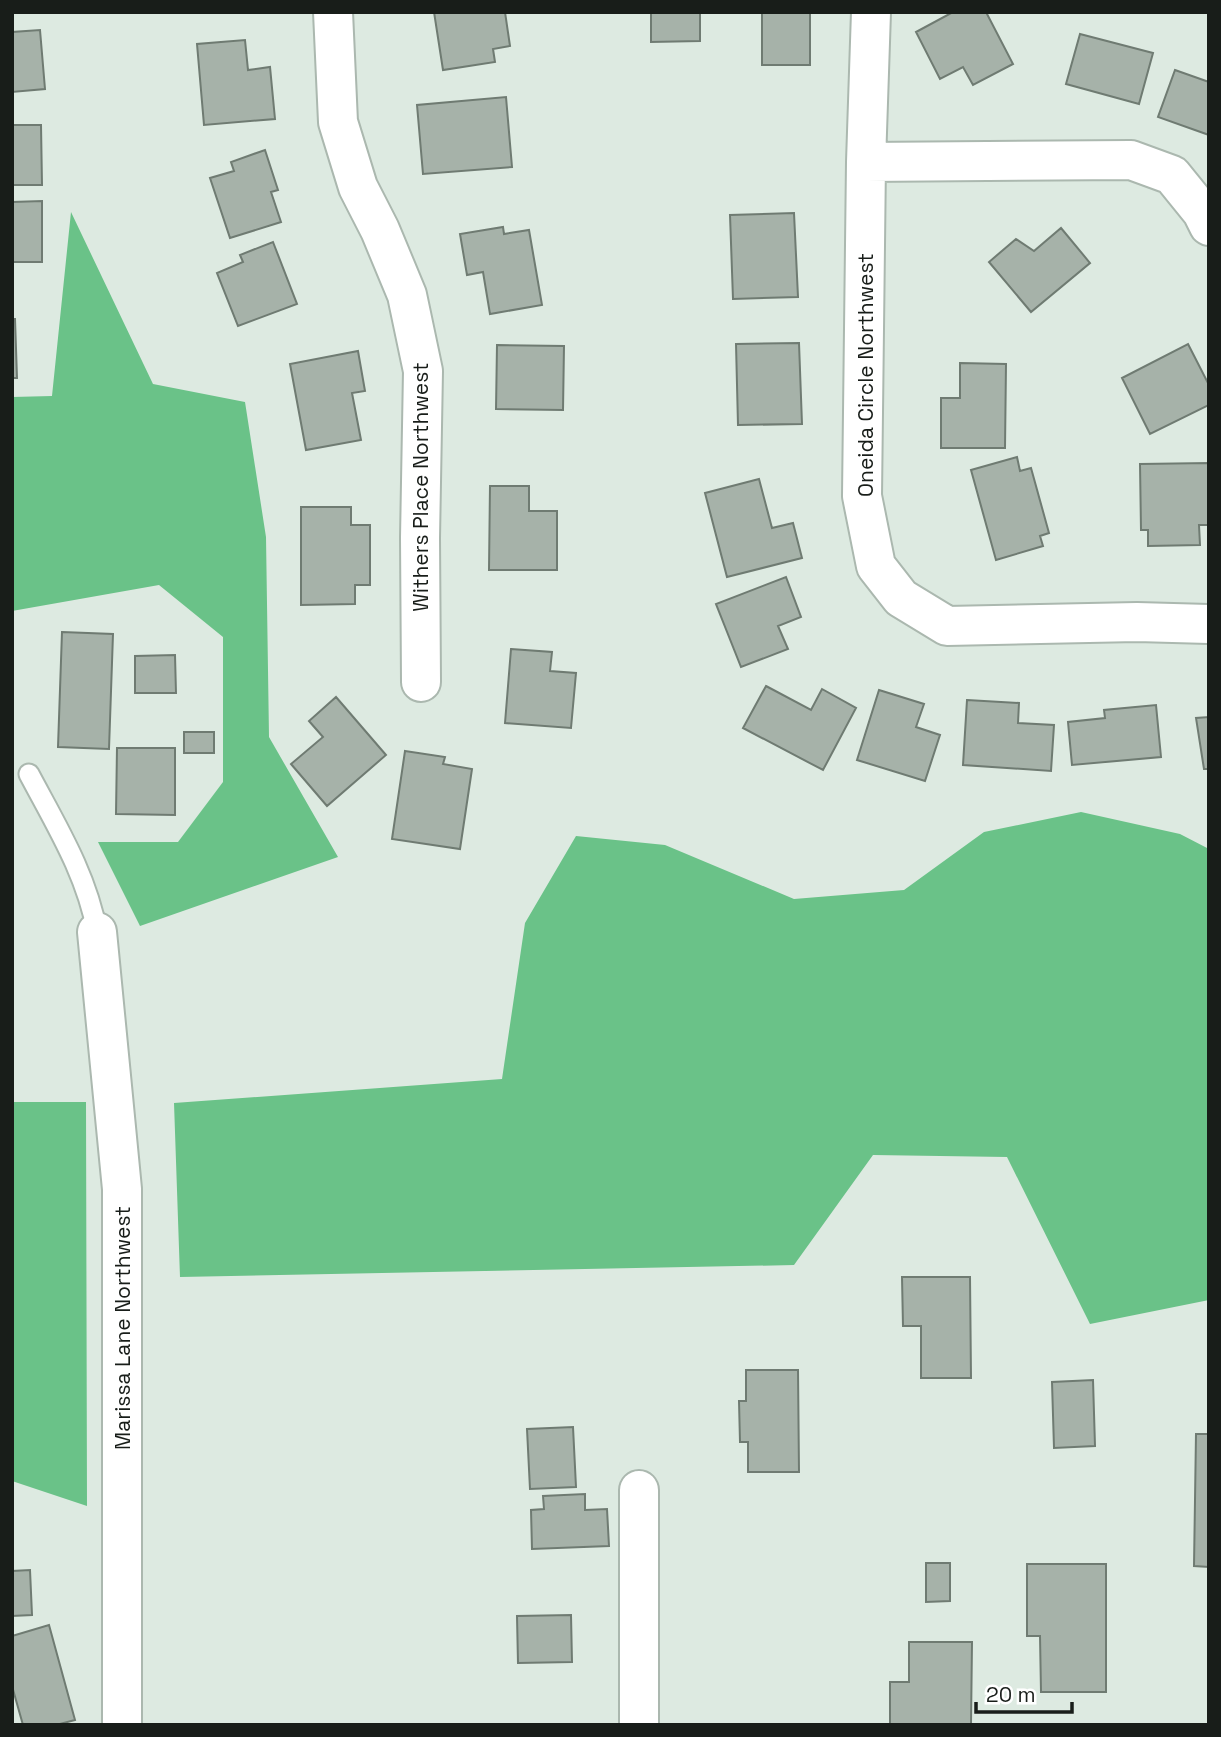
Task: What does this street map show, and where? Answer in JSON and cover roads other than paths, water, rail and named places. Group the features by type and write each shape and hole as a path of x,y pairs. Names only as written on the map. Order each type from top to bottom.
{"street":[{"name":"Withers Place Northwest","path":"333,12 338,122 358,187 380,230 407,295 423,371 421,682"},
{"name":"Oneida Circle Northwest","path":"871,12 866,162 862,496 876,566 901,598 947,626 1138,622 1209,624"},
{"path":"866,162 1131,160 1172,175 1202,212 1209,226"},
{"name":"Marissa Lane Northwest","path":"97,932 122,1189 122,1725"},
{"path":"639,1490 639,1725"}],"lane":[{"path":"29,774 86,886 93,906 97,932"}]}
